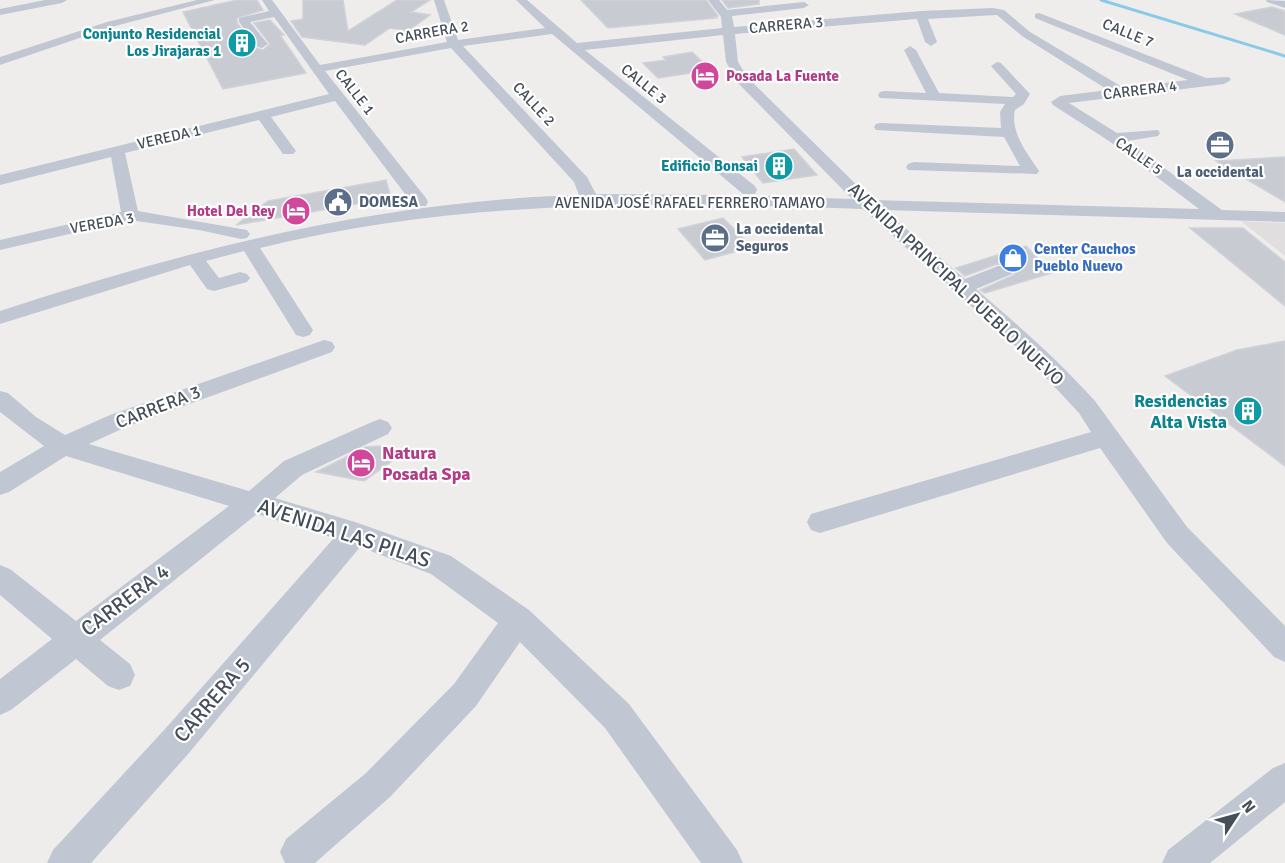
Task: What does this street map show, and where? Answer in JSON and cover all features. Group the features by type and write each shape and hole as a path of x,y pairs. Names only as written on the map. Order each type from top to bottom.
{"street":[{"path":"0,12 62,0"},
{"path":"0,61 111,24 210,0"},
{"name":"CALLE 1","path":"267,0 317,69 420,202"},
{"path":"439,0 454,44"},
{"name":"CALLE 3","path":"521,0 553,30 749,190"},
{"name":"AVENIDA PRINCIPAL PUEBLO NUEVO","path":"713,0 725,13 730,30 732,62 743,80 862,199 1029,346 1087,407 1106,437 1178,535 1285,647"},
{"path":"1271,0 1285,5"},
{"path":"725,13 804,4"},
{"path":"238,7 243,20 262,44"},
{"name":"CARRERA 3","path":"574,47 730,30 921,14 989,11 1000,12 1026,34 1121,92"},
{"path":"243,20 276,13"},
{"path":"921,14 931,42"},
{"name":"CALLE 7","path":"1039,16 1204,82"},
{"name":"CARRERA 2","path":"317,69 454,44 553,30"},
{"name":"CALLE 2","path":"454,44 562,158 581,180 587,195"},
{"path":"910,50 934,96"},
{"path":"914,167 988,186 1031,171 1010,133 1007,110 1019,101 1023,94 997,66"},
{"name":"CARRERA 4","path":"1058,102 1065,99 1224,80"},
{"path":"885,95 1019,101"},
{"name":"VEREDA 1","path":"0,180 338,96"},
{"name":"CALLE 5","path":"1058,102 1114,138 1212,209"},
{"path":"262,114 288,151"},
{"path":"881,127 1010,133"},
{"path":"1114,138 1153,134"},
{"path":"117,150 130,215"},
{"name":"AVENIDA JOSÉ RAFAEL FERRERO TAMAYO","path":"0,318 195,258 245,239 429,211 587,195 749,190 862,199 988,186 1285,217"},
{"name":"AVENIDA JOSÉ RAFAEL FERRERO TAMAYO","path":"0,306 125,265 420,202 510,193 638,199 862,199 1212,209 1285,207"},
{"name":"VEREDA 3","path":"0,245 130,215 199,225 245,239"},
{"path":"245,239 303,330"},
{"path":"195,258 214,285 240,278"},
{"path":"961,288 1005,270"},
{"name":"CARRERA 3","path":"0,485 63,446 118,421 324,346"},
{"name":"AVENIDA LAS PILAS","path":"0,399 28,423 63,446 355,532 441,565 518,620 617,717 724,863"},
{"name":"CARRERA 4","path":"0,699 75,638 252,503 293,468 380,428"},
{"path":"820,522 1106,437"},
{"name":"CARRERA 5","path":"66,863 177,741 355,532"},
{"path":"0,578 119,675"},
{"path":"299,852 378,785 465,695 518,620"},
{"path":"1181,863 1285,780"}],"shaded area":[{"path":"1241,221 1285,223 1285,256"}],"building":[{"name":"Conjunto Residencial Los Jirajaras 1","path":"237,0 257,0 263,10 237,18 237,23 256,48 263,50 270,44 254,23 270,20 284,35 280,35 306,73 223,89 183,12"},
{"path":"303,0 343,0 348,31 397,0 430,0 411,12 430,15 408,31 390,28 365,45 302,37 291,21 303,19"},
{"path":"581,0 706,0 718,16 608,28"},
{"path":"722,0 759,0 759,4 728,8"},
{"path":"1272,7 1285,11 1285,35 1235,14"},
{"path":"692,52 711,70 658,78 643,63 666,60 663,57"},
{"name":"Edificio Bonsai","path":"794,149 817,175 763,183 742,157"},
{"path":"1285,157 1285,202 1216,161"},
{"path":"386,180 391,198 236,225 268,201"},
{"name":"La occidental Seguros","path":"723,218 752,247 705,260 678,229"},
{"path":"1190,228 1243,228 1285,262 1285,306"},
{"name":"Center Cauchos Pueblo Nuevo","path":"1026,246 1052,273 985,293 980,290 1014,275 1016,271 1014,265 997,264 965,276 956,268"},
{"name":"Residencias Alta Vista","path":"1285,341 1285,466 1165,376 1237,350"},
{"name":"Natura Posada Spa","path":"379,446 402,454 364,481 316,472 366,447"}],"waterway":[{"path":"1101,0 1285,56"}],"place":[{"name":"Conjunto Residencial Los Jirajaras 1","path":"242,43"},
{"name":"Posada La Fuente","path":"705,76"},
{"name":"La occidental","path":"1220,145"},
{"name":"Edificio Bonsai","path":"779,166"},
{"name":"DOMESA","path":"338,202"},
{"name":"Hotel Del Rey","path":"296,211"},
{"name":"La occidental Seguros","path":"715,238"},
{"name":"Center Cauchos Pueblo Nuevo","path":"1013,258"},
{"name":"Residencias Alta Vista","path":"1248,411"},
{"name":"Natura Posada Spa","path":"361,463"}]}
